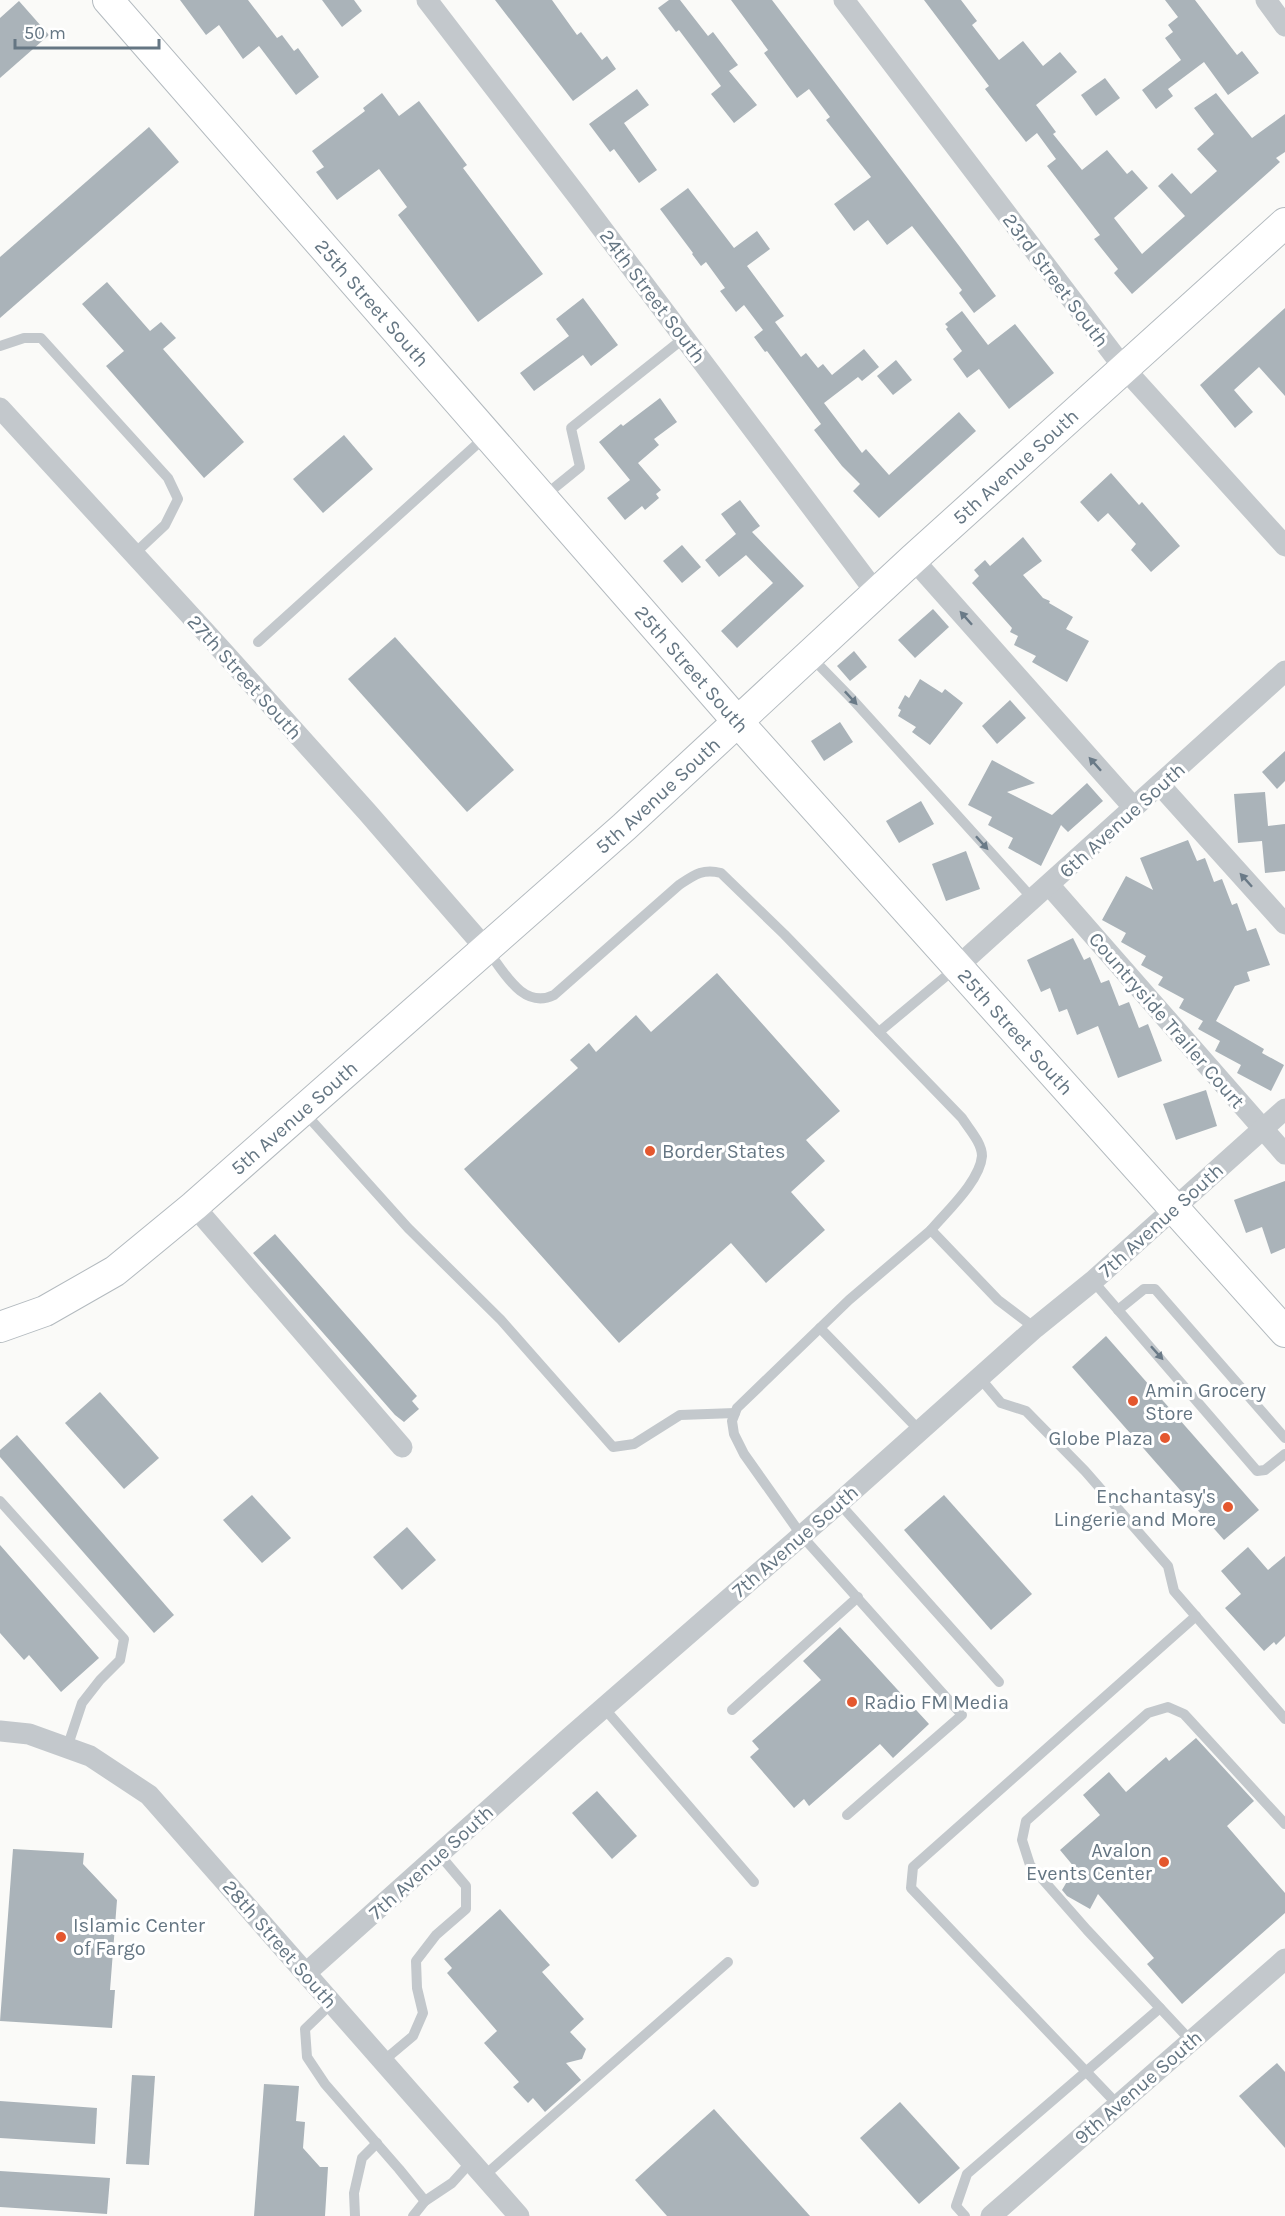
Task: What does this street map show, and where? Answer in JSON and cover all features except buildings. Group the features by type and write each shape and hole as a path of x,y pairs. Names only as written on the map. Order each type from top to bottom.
{"main road":[{"name":"25th Street South","path":"108,0 738,722 1285,1332"},
{"name":"5th Avenue South","path":"0,1327 45,1311 115,1271 194,1206 624,827 913,559 1285,222"}],"street":[{"name":"24th Street South","path":"427,0 876,594"},
{"name":"23rd Street South","path":"844,0 1123,368 1285,546"},
{"path":"1266,0 1285,26"},
{"name":"27th Street South","path":"0,408 313,751 486,949"},
{"path":"913,559 1134,808"},
{"name":"6th Avenue South","path":"957,967 1050,886 1285,671"},
{"path":"1160,785 1285,924"},
{"name":"Countryside Trailer Court","path":"1050,886 1285,1154"},
{"name":"7th Avenue South","path":"306,1973 1285,1109"},
{"path":"194,1206 402,1447"},
{"name":"28th Street South","path":"0,1731 29,1734 90,1756 149,1794 517,2215"},
{"name":"9th Avenue South","path":"991,2216 1285,1959"}],"lane":[{"path":"0,346 24,338 41,338 168,478 178,499 165,525 133,555"},
{"path":"542,497 580,467 571,428 684,338"},
{"path":"258,642 488,434"},
{"path":"810,656 853,700 1033,899"},
{"path":"486,949 516,988 527,997 539,1000 547,998 554,995 679,885 699,872 711,870 722,873 879,1032 962,1119 976,1139 982,1155 976,1176 931,1230 849,1300 737,1408 732,1421 734,1434 744,1454 802,1536 962,1714 846,1815"},
{"path":"879,1032 957,967"},
{"path":"303,1110 408,1228 501,1320 613,1447 634,1444 680,1415 735,1413"},
{"path":"931,1230 998,1300 1035,1328"},
{"path":"1092,1281 1257,1471 1265,1470 1285,1454"},
{"path":"1118,1310 1144,1289 1155,1289 1285,1438"},
{"path":"820,1328 920,1431"},
{"path":"980,1378 1001,1403 1026,1412 1084,1471 1168,1566 1174,1591 1285,1719"},
{"path":"0,1501 124,1639 120,1660 82,1703 68,1748"},
{"path":"839,1503 999,1682"},
{"path":"732,1710 858,1597"},
{"path":"1118,2105 911,1888 913,1867 1196,1616"},
{"path":"1191,2041 1087,1930 1030,1865 1022,1840 1026,1821 1148,1713 1168,1707 1184,1714 1285,1824"},
{"path":"604,1708 754,1882"},
{"path":"382,2062 413,2036 423,2013 417,1988 416,1961 436,1935 466,1909 466,1886 439,1854"},
{"path":"413,2216 425,2201 478,2169 728,1962"},
{"path":"332,2003 305,2029 307,2057 325,2084 425,2201"},
{"path":"965,2216 956,2206 967,2174 1160,2008"},
{"path":"355,2216 354,2193 362,2158 377,2143"}],"place":[{"name":"Border States","path":"650,1151"},
{"name":"Amin Grocery Store","path":"1133,1401"},
{"name":"Globe Plaza","path":"1165,1438"},
{"name":"Enchantasy's Lingerie and More","path":"1228,1507"},
{"name":"Radio FM Media","path":"852,1702"},
{"name":"Avalon Events Center","path":"1164,1862"},
{"name":"Islamic Center of Fargo","path":"61,1937"}]}
